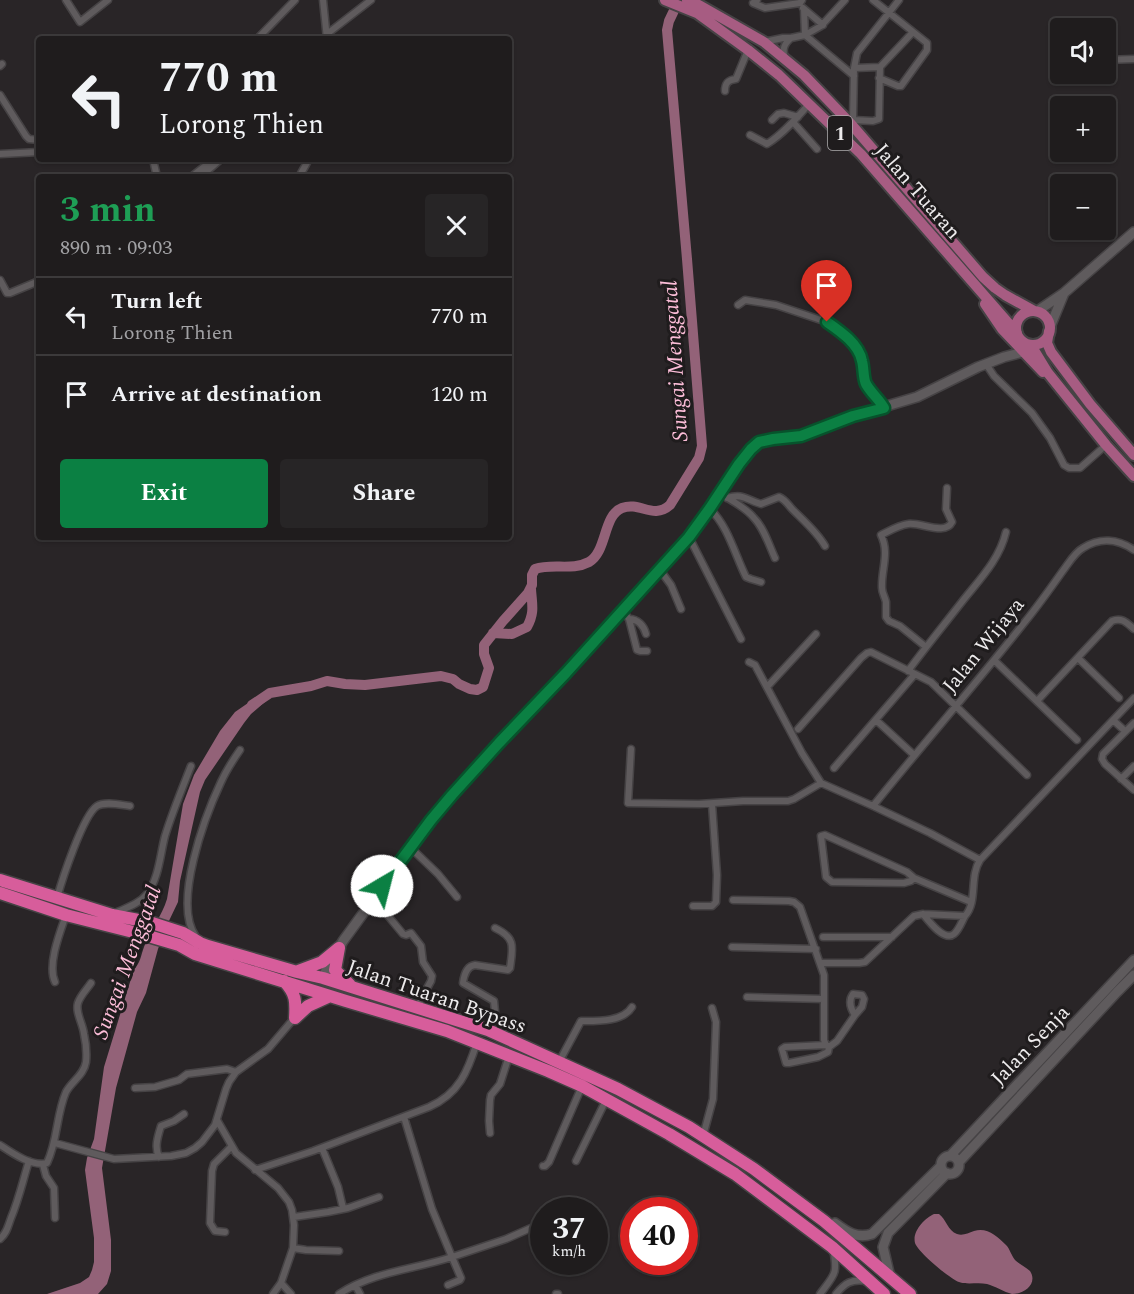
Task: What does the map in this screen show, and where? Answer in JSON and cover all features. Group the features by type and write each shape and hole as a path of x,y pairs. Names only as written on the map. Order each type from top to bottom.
{"highway":[{"name":"Jalan Tuaran Bypass","path":"0,880 181,939 322,978 488,1030 618,1089 689,1127 754,1169 804,1206 910,1294"},
{"name":"Jalan Tuaran Bypass","path":"0,892 66,915 147,928"},
{"name":"Jalan Tuaran Bypass","path":"181,939 195,954 438,1028 510,1055 582,1086 735,1174 832,1247 884,1294"},
{"path":"297,972 322,962 339,948"},
{"path":"339,948 335,970 354,988"},
{"path":"322,978 334,990 465,1032 477,1042"},
{"path":"284,981 295,995 295,1018"},
{"path":"295,1018 308,1006 330,996"}],"main road":[{"name":"Jalan Tuaran","path":"665,0 698,9 764,42 785,58 852,122 983,277 1005,295 1035,312"},
{"name":"Jalan Tuaran","path":"687,0 779,75 861,154 971,279 1015,336"},
{"path":"785,58 795,75 858,143 861,154"},
{"path":"885,163 879,159 875,160 957,258 961,270"},
{"path":"1015,336 1020,318 1026,313 1035,312"},
{"name":"1","path":"1035,312 1046,317 1049,329 1047,343 1051,352 1134,455"},
{"path":"1049,329 1043,342 1027,349 1134,476"},
{"name":"1","path":"1015,336 1022,340 1027,349"}],"street":[{"path":"66,0 80,22 108,0"},
{"path":"258,36 289,0"},
{"path":"258,36 295,0"},
{"path":"323,0 327,36"},
{"path":"328,36 371,0"},
{"path":"757,0 753,3 765,8 801,3"},
{"path":"764,42 805,34 823,25 845,0"},
{"path":"873,0 927,43 928,47 901,86 879,78"},
{"path":"899,0 857,53 854,68 852,122 879,119 880,67 913,32"},
{"path":"801,3 823,25"},
{"path":"801,3 805,34 854,76"},
{"path":"785,58 783,51 785,43 791,38"},
{"path":"725,91 728,82 735,79 748,50"},
{"path":"1116,59 1134,58"},
{"path":"854,68 880,67"},
{"path":"735,79 739,82 739,86"},
{"path":"0,94 26,136 36,140"},
{"path":"750,135 767,144 774,140 809,104"},
{"path":"772,120 778,114 784,113 795,119 817,149"},
{"path":"0,154 36,152"},
{"path":"195,174 210,162"},
{"path":"204,174 218,162"},
{"path":"1035,312 1064,293 1134,232"},
{"path":"0,280 7,293 36,282"},
{"path":"1049,329 1064,293"},
{"path":"738,305 745,300 776,305 827,322 840,331 859,351 867,386 880,399 884,408"},
{"path":"1004,357 1015,336"},
{"path":"322,978 339,948 370,903 431,820 457,789 626,615 710,508 722,496 739,464 751,449 759,442 801,436 853,416 917,397 986,364 1027,349"},
{"path":"986,364 994,376 1032,413 1050,438 1064,465 1069,468 1080,468 1106,445"},
{"path":"926,647 886,617 886,604 882,591 886,552 881,535 907,524 948,527 952,522 946,509 947,488"},
{"path":"722,496 744,496 761,504 779,497 784,499 825,546"},
{"path":"722,496 741,506 754,518 763,531 775,558"},
{"path":"710,508 723,526 746,577 761,582"},
{"path":"834,768 876,720 912,673 926,647 993,562 1004,542 1006,532"},
{"path":"689,537 741,639"},
{"name":"Jalan Wijaya","path":"873,806 1026,621 1076,553 1089,544 1107,540 1121,542 1134,550"},
{"path":"660,570 671,585 681,609"},
{"path":"626,615 640,623 646,634"},
{"path":"626,615 637,650 647,651"},
{"path":"1037,701 1112,621 1122,620 1134,629"},
{"path":"767,687 816,634"},
{"path":"798,729 861,658 871,652 931,682 1027,775"},
{"path":"1078,658 1119,698"},
{"path":"994,660 1077,740"},
{"path":"749,662 755,665 802,753 821,783 930,833 980,860"},
{"path":"923,914 944,934 948,936 955,934 968,913 975,869 980,860 1134,698"},
{"path":"876,720 914,755"},
{"path":"1113,720 1125,731"},
{"path":"1134,723 1103,754 1102,759 1134,790"},
{"path":"631,749 628,803 712,804 788,801 821,783"},
{"path":"200,943 191,931 188,918 187,903 193,866 208,813 222,780 240,750"},
{"path":"112,915 135,903 149,891 190,766"},
{"path":"1121,779 1134,766"},
{"path":"57,898 75,845 94,808 100,804 130,806"},
{"path":"693,906 712,906 716,902 717,875 712,804"},
{"path":"914,878 904,883 832,882 826,877 821,836 825,835 907,872 914,878 971,902"},
{"path":"411,848 438,874 456,897"},
{"path":"733,900 794,902 800,907 821,963 824,975 824,1040 828,1046 828,1053 786,1063 782,1049 785,1047 828,1046 837,1041 855,1015"},
{"path":"370,903 384,911 403,934 411,933 421,946 423,962 432,975 418,1009"},
{"path":"821,963 865,962 914,916 923,914 965,916"},
{"path":"55,982 52,978 55,948 66,915"},
{"path":"488,1030 495,1012 494,1001 463,983 465,974 471,965 508,970 510,968 512,942 506,934 495,928"},
{"path":"823,937 892,937"},
{"path":"732,946 816,949"},
{"name":"Jalan Senja","path":"1134,960 951,1155 944,1157 941,1161 944,1170 951,1174 956,1172 959,1162 1134,975"},
{"path":"43,1165 47,1163 55,1143 59,1111 67,1090 85,1065 87,1051 77,1011 78,1002 91,983"},
{"path":"55,1143 114,1159 178,1155 195,1148 217,1120 226,1089 236,1072 268,1049 295,1018 310,989"},
{"path":"747,997 824,999"},
{"path":"558,1062 581,1021 596,1021 622,1016 632,1007"},
{"path":"702,1137 713,1099 716,1022 712,1008"},
{"path":"255,1170 322,1148 443,1100 458,1086 468,1069 477,1042"},
{"path":"490,1133 491,1095 500,1084 510,1055"},
{"path":"135,1088 155,1087 179,1080 188,1074 226,1069 236,1072"},
{"path":"543,1167 549,1162 582,1086"},
{"path":"576,1161 606,1099"},
{"path":"159,1156 157,1143 161,1126 184,1114"},
{"path":"404,1117 432,1209 461,1278 448,1285"},
{"path":"217,1120 231,1147 278,1188 289,1202 294,1217 293,1248 281,1283 273,1294"},
{"path":"0,1145 28,1161 43,1165"},
{"path":"225,1232 215,1231 210,1223 212,1171 214,1164 231,1147"},
{"path":"322,1148 338,1187 343,1208"},
{"path":"951,1155 959,1162"},
{"path":"0,1239 16,1209 28,1161"},
{"path":"43,1165 46,1176 54,1188 55,1218"},
{"name":"Jalan Senja","path":"804,1206 820,1213 850,1234 866,1236 872,1234 944,1170"},
{"name":"Jalan Senja","path":"891,1277 883,1247 888,1233 944,1170"},
{"path":"294,1217 355,1206 379,1197"},
{"path":"339,1294 373,1277 438,1262 530,1228"},
{"path":"820,1294 836,1271 832,1247"},
{"path":"293,1248 339,1251"},
{"path":"836,1294 847,1283 860,1280 869,1282"},
{"path":"281,1283 291,1294"},
{"path":"355,1285 360,1294"}],"shaded area":[{"path":"261,694 266,701 244,723 205,780 200,792 180,881 178,902 158,949 146,993 137,1012 116,1088 102,1168 111,1240 111,1271 107,1284 98,1294 47,1294 80,1283 89,1277 92,1270 94,1238 85,1170 94,1139 104,1067 134,969 167,899 183,804 194,775 220,731 235,712"},
{"path":"934,1214 939,1214 957,1234 983,1230 995,1236 1007,1247 1015,1260 1030,1271 1032,1280 1029,1287 1017,1294 1012,1294 987,1284 959,1282 942,1271 915,1243 915,1234 920,1225"}],"waterway":[{"name":"Sungai Menggatal","path":"252,705 270,693 327,681 365,685 441,676 453,679 470,689 477,690 483,687 489,668 484,654 484,645 528,593 535,569 576,566 589,562 599,550 611,518 616,512 629,506 652,511 664,509 670,505 699,458 702,446 667,30 679,0"},
{"path":"493,633 512,634 527,627 532,613 531,589"}],"route":[{"path":"382,886 452,795 689,537 751,449 759,442 801,436 853,416 884,408 880,399 867,386 859,351 840,331 827,322"}]}
